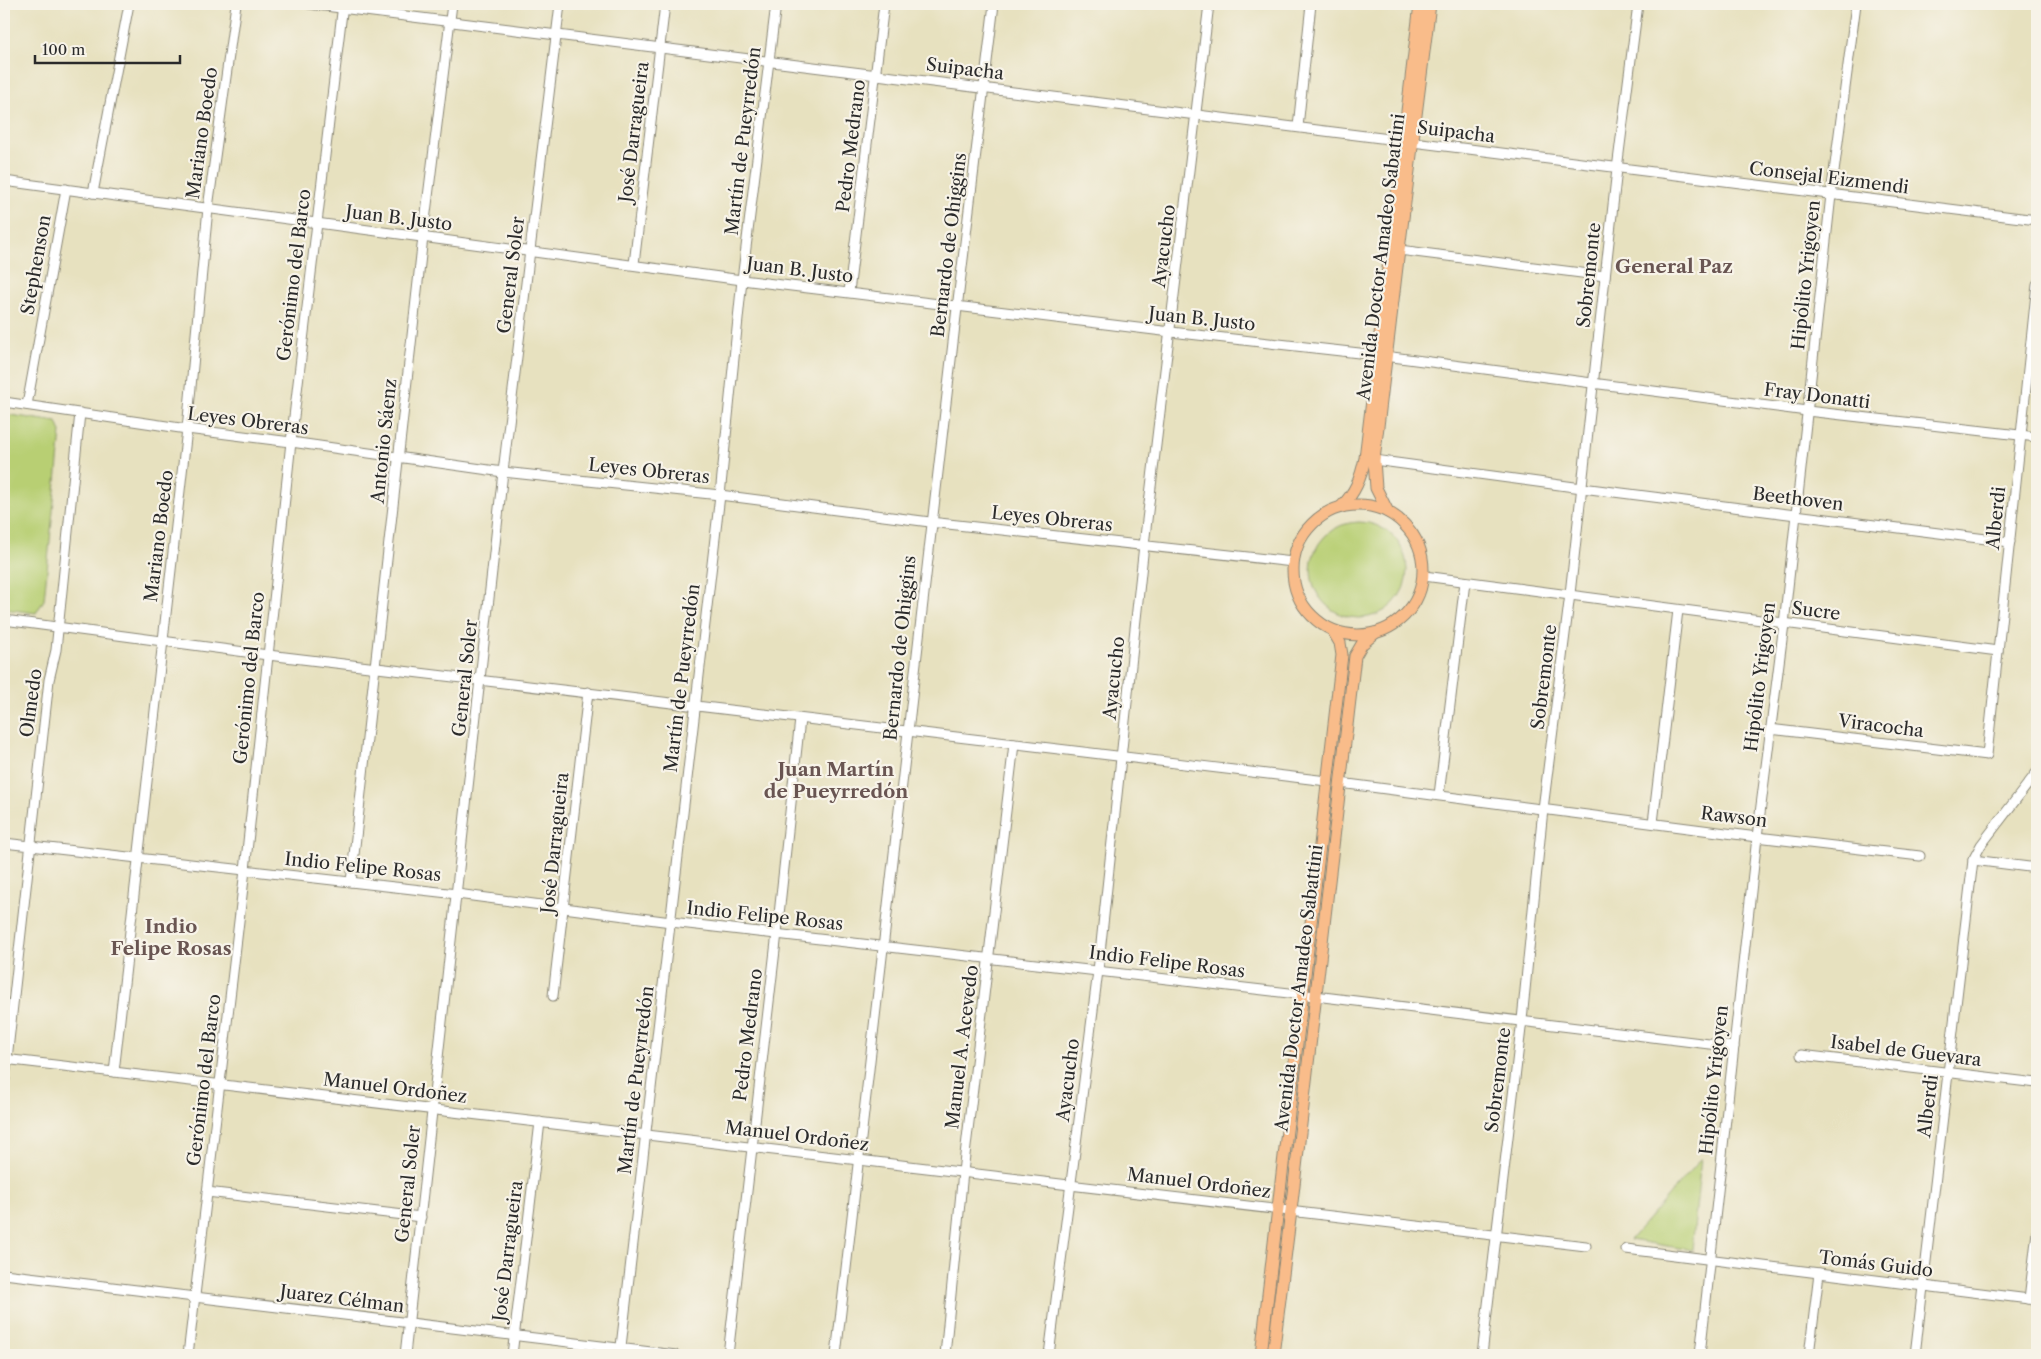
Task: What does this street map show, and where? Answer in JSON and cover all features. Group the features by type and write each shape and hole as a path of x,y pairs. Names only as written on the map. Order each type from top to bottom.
{"main road":[{"name":"Avenida Doctor Amadeo Sabattini","path":"1341,507 1352,496 1362,472 1399,250 1420,4"},
{"name":"Avenida Doctor Amadeo Sabattini","path":"1388,512 1376,488 1374,460 1382,355 1407,142 1430,4"},
{"path":"1357,505 1373,507 1388,512 1404,523 1416,538 1422,556 1424,576 1419,595 1408,612 1393,626 1375,634 1354,636 1333,631 1315,619 1302,603 1294,583 1293,562 1298,544 1309,528 1323,515 1341,507 1357,505"},
{"name":"Avenida Doctor Amadeo Sabattini","path":"1273,1355 1292,1211 1327,782 1342,655 1340,643 1333,631"},
{"name":"Avenida Doctor Amadeo Sabattini","path":"1261,1355 1279,1209 1340,783 1355,656 1362,644 1375,634"}],"street":[{"path":"93,193 129,4"},
{"name":"Mariano Boedo","path":"114,1072 187,429 208,208 236,4"},
{"name":"Suipacha","path":"309,4 343,6 450,22 769,60 1617,168"},
{"name":"Antonio Sáenz","path":"351,882 423,237 452,4"},
{"name":"General Soler","path":"405,1355 503,472 560,4"},
{"name":"José Darragueira","path":"634,264 665,4"},
{"name":"Martín de Pueyrredón","path":"621,1352 720,495 742,280 776,4"},
{"name":"Pedro Medrano","path":"849,292 884,4"},
{"name":"Bernardo de Ohiggins","path":"836,1355 930,522 994,4"},
{"name":"Ayacucho","path":"1049,1355 1098,971 1144,545 1209,4"},
{"path":"1298,127 1311,4"},
{"name":"Sobremonte","path":"1482,1355 1522,1020 1543,809 1570,594 1617,168 1638,4"},
{"name":"Hipólito Yrigoyen","path":"1700,1355 1831,195 1856,4"},
{"name":"Gerónimo del Barco","path":"188,1355 245,870 316,223 343,6"},
{"name":"Consejal Eizmendi","path":"1617,168 2037,220"},
{"name":"Juan B. Justo","path":"4,182 634,264 742,280 1171,332 1382,355 1593,383"},
{"name":"Stephenson","path":"27,405 66,189"},
{"path":"1399,250 1605,276"},
{"name":"Alberdi","path":"1987,755 2037,284"},
{"name":"Fray Donatti","path":"1593,383 1807,411 2037,437"},
{"name":"Leyes Obreras","path":"4,402 503,472 720,495 930,522 1293,562"},
{"name":"Olmedo","path":"4,1086 5,1059 49,680 56,650 80,413"},
{"name":"Beethoven","path":"1374,460 2010,542"},
{"path":"1424,576 1570,594"},
{"path":"1439,795 1465,582"},
{"name":"Sucre","path":"1570,594 1678,610 1998,651"},
{"path":"1653,823 1678,610"},
{"path":"4,620 268,655 1327,782"},
{"name":"José Darragueira","path":"553,996 588,692"},
{"name":"Pedro Medrano","path":"728,1355 751,1147 778,933 800,719"},
{"name":"Viracocha","path":"1770,729 1987,755"},
{"name":"Manuel A. Acevedo","path":"945,1355 963,1172 1014,744"},
{"path":"2037,772 1981,845 1973,860 2037,868"},
{"name":"Rawson","path":"1340,783 1757,837 1920,856"},
{"name":"Indio Felipe Rosas","path":"4,843 457,894 671,922 1522,1020"},
{"name":"Alberdi","path":"1915,1355 1973,860"},
{"path":"1522,1020 1734,1047"},
{"name":"Isabel de Guevara","path":"1801,1055 2037,1083"},
{"name":"Manuel Ordoñez","path":"5,1059 1586,1246"},
{"name":"José Darragueira","path":"512,1355 540,1122"},
{"path":"207,1192 420,1217"},
{"path":"2033,1299 2037,1232"},
{"path":"1626,1249 1711,1259"},
{"name":"Tomás Guido","path":"1711,1259 2033,1299"},
{"path":"1809,1355 1819,1273"},
{"name":"Juarez Célman","path":"4,1274 409,1324 515,1335 621,1352 676,1355"}],"green space":[{"path":"4,414 57,422 61,432 44,600 36,613 4,609"},
{"path":"1359,522 1377,526 1393,536 1403,552 1407,570 1403,588 1393,604 1377,614 1359,618 1341,614 1325,604 1315,588 1311,570 1315,552 1325,536 1341,526"},
{"path":"1701,1158 1692,1250 1630,1240"}],"district":[{"name":"General Paz","path":"1674,266"},
{"name":"Juan Martín de Pueyrredón","path":"836,780"},
{"name":"Indio Felipe Rosas","path":"171,937"}]}
